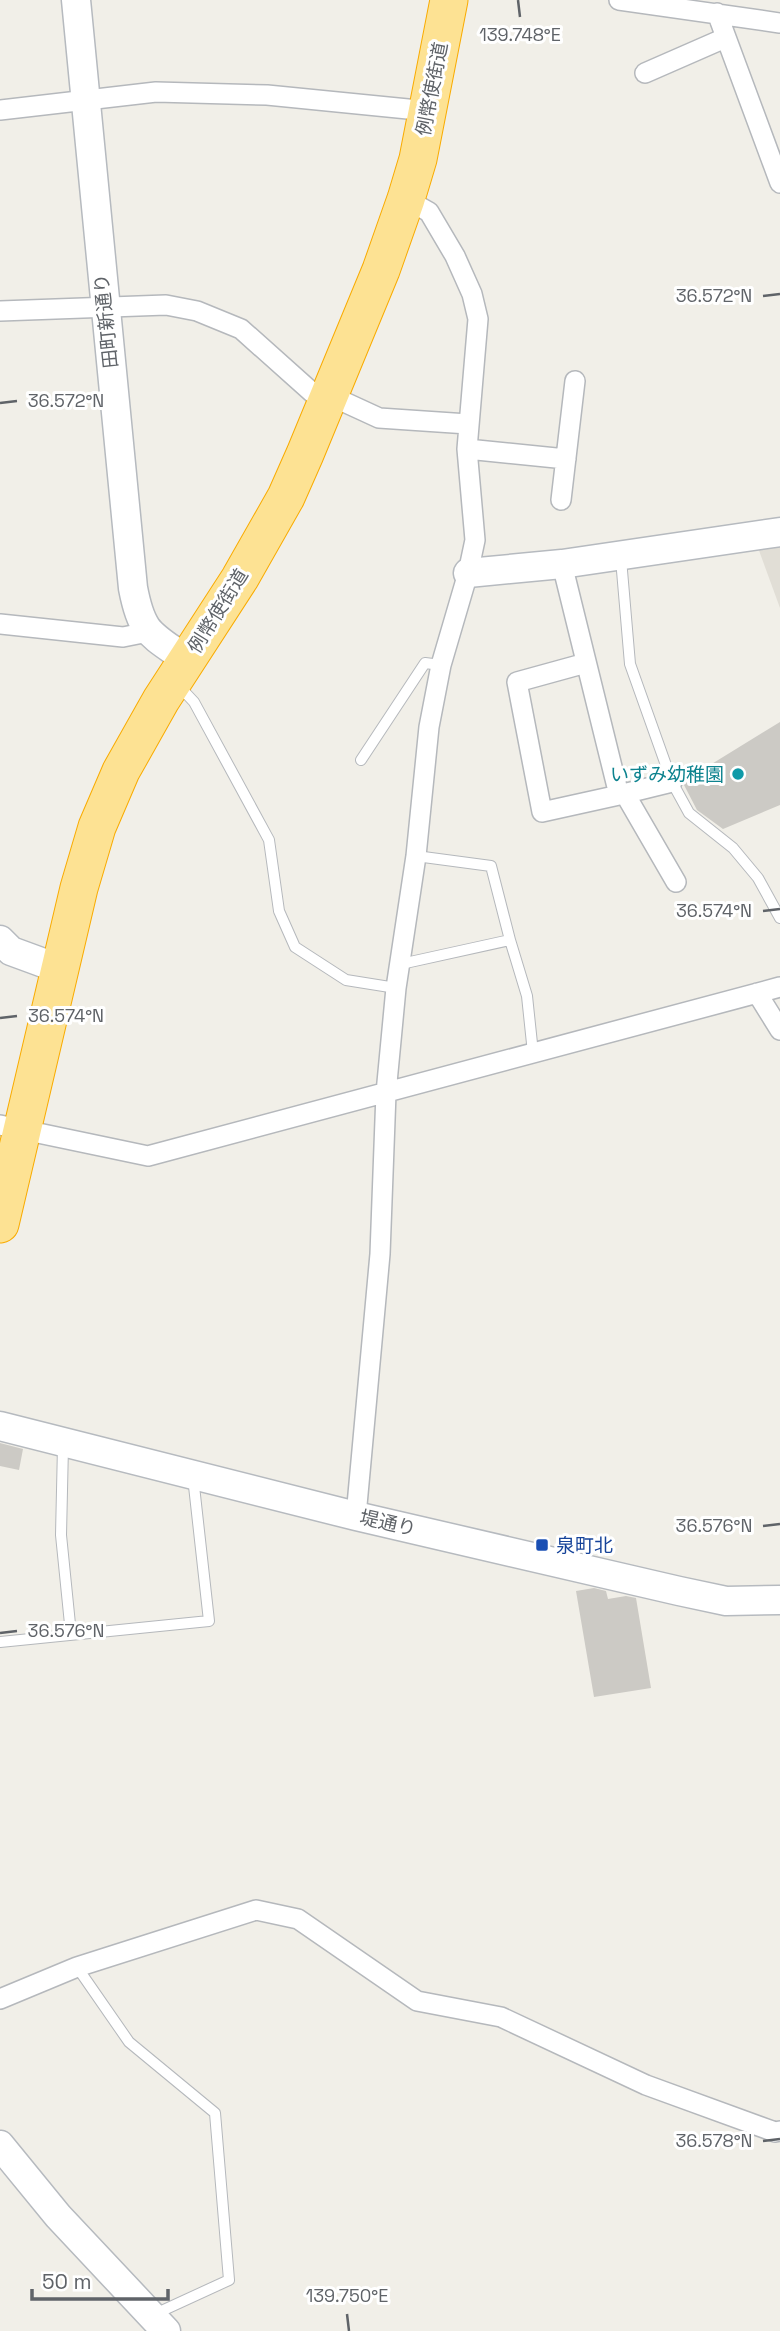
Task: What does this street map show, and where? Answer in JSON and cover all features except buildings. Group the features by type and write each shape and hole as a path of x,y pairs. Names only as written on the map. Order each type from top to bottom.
{"highway":[{"name":"例幣使街道","path":"0,1224 10,1127 60,969 97,827 121,771 180,671 240,578 286,497 381,270 406,199 428,111 449,0"}],"street":[{"name":"田町新通り","path":"76,0 133,588 138,613 148,632"},
{"path":"619,0 780,23"},
{"path":"717,13 780,183"},
{"path":"645,73 725,38"},
{"path":"0,110 156,92 267,95 428,111"},
{"path":"356,1516 380,1254 386,1093 396,988 416,856 429,727 441,665 475,540 467,449 478,319 472,294 429,212 406,199"},
{"path":"0,311 166,305 197,312 241,329 327,399 379,418 468,424"},
{"path":"561,500 575,381"},
{"path":"467,449 566,458"},
{"path":"468,573 562,564 780,532"},
{"path":"562,564 622,795 676,882"},
{"path":"0,624 123,637 148,632 180,671"},
{"path":"586,663 517,681 542,812 672,782"},
{"path":"0,940 11,951 60,969"},
{"path":"10,1127 148,1156 780,987"},
{"path":"757,993 780,1030"},
{"name":"堤通り","path":"0,1426 356,1516 726,1601 780,1600"},
{"path":"0,1999 77,1967 256,1910 298,1919 417,2001 502,2017 646,2085 721,2114 780,2132"},
{"path":"0,2146 58,2216 159,2323"}],"lane":[{"path":"621,555 630,664 672,782 689,813 733,848 758,878 780,918"},
{"path":"361,760 425,663 441,665"},
{"path":"180,671 269,840 279,911 295,947 346,981 396,988"},
{"path":"416,856 491,866 527,996 533,1053"},
{"path":"401,964 510,940"},
{"path":"64,1441 61,1535 71,1634"},
{"path":"0,1642 209,1620 193,1473"},
{"path":"77,1967 130,2042 215,2113 219,2130 229,2280 159,2323"}],"shaded area":[{"path":"780,542 780,608 757,545"}],"place":[{"name":"いずみ幼稚園","path":"738,774"},
{"name":"泉町北","path":"542,1545"}]}
